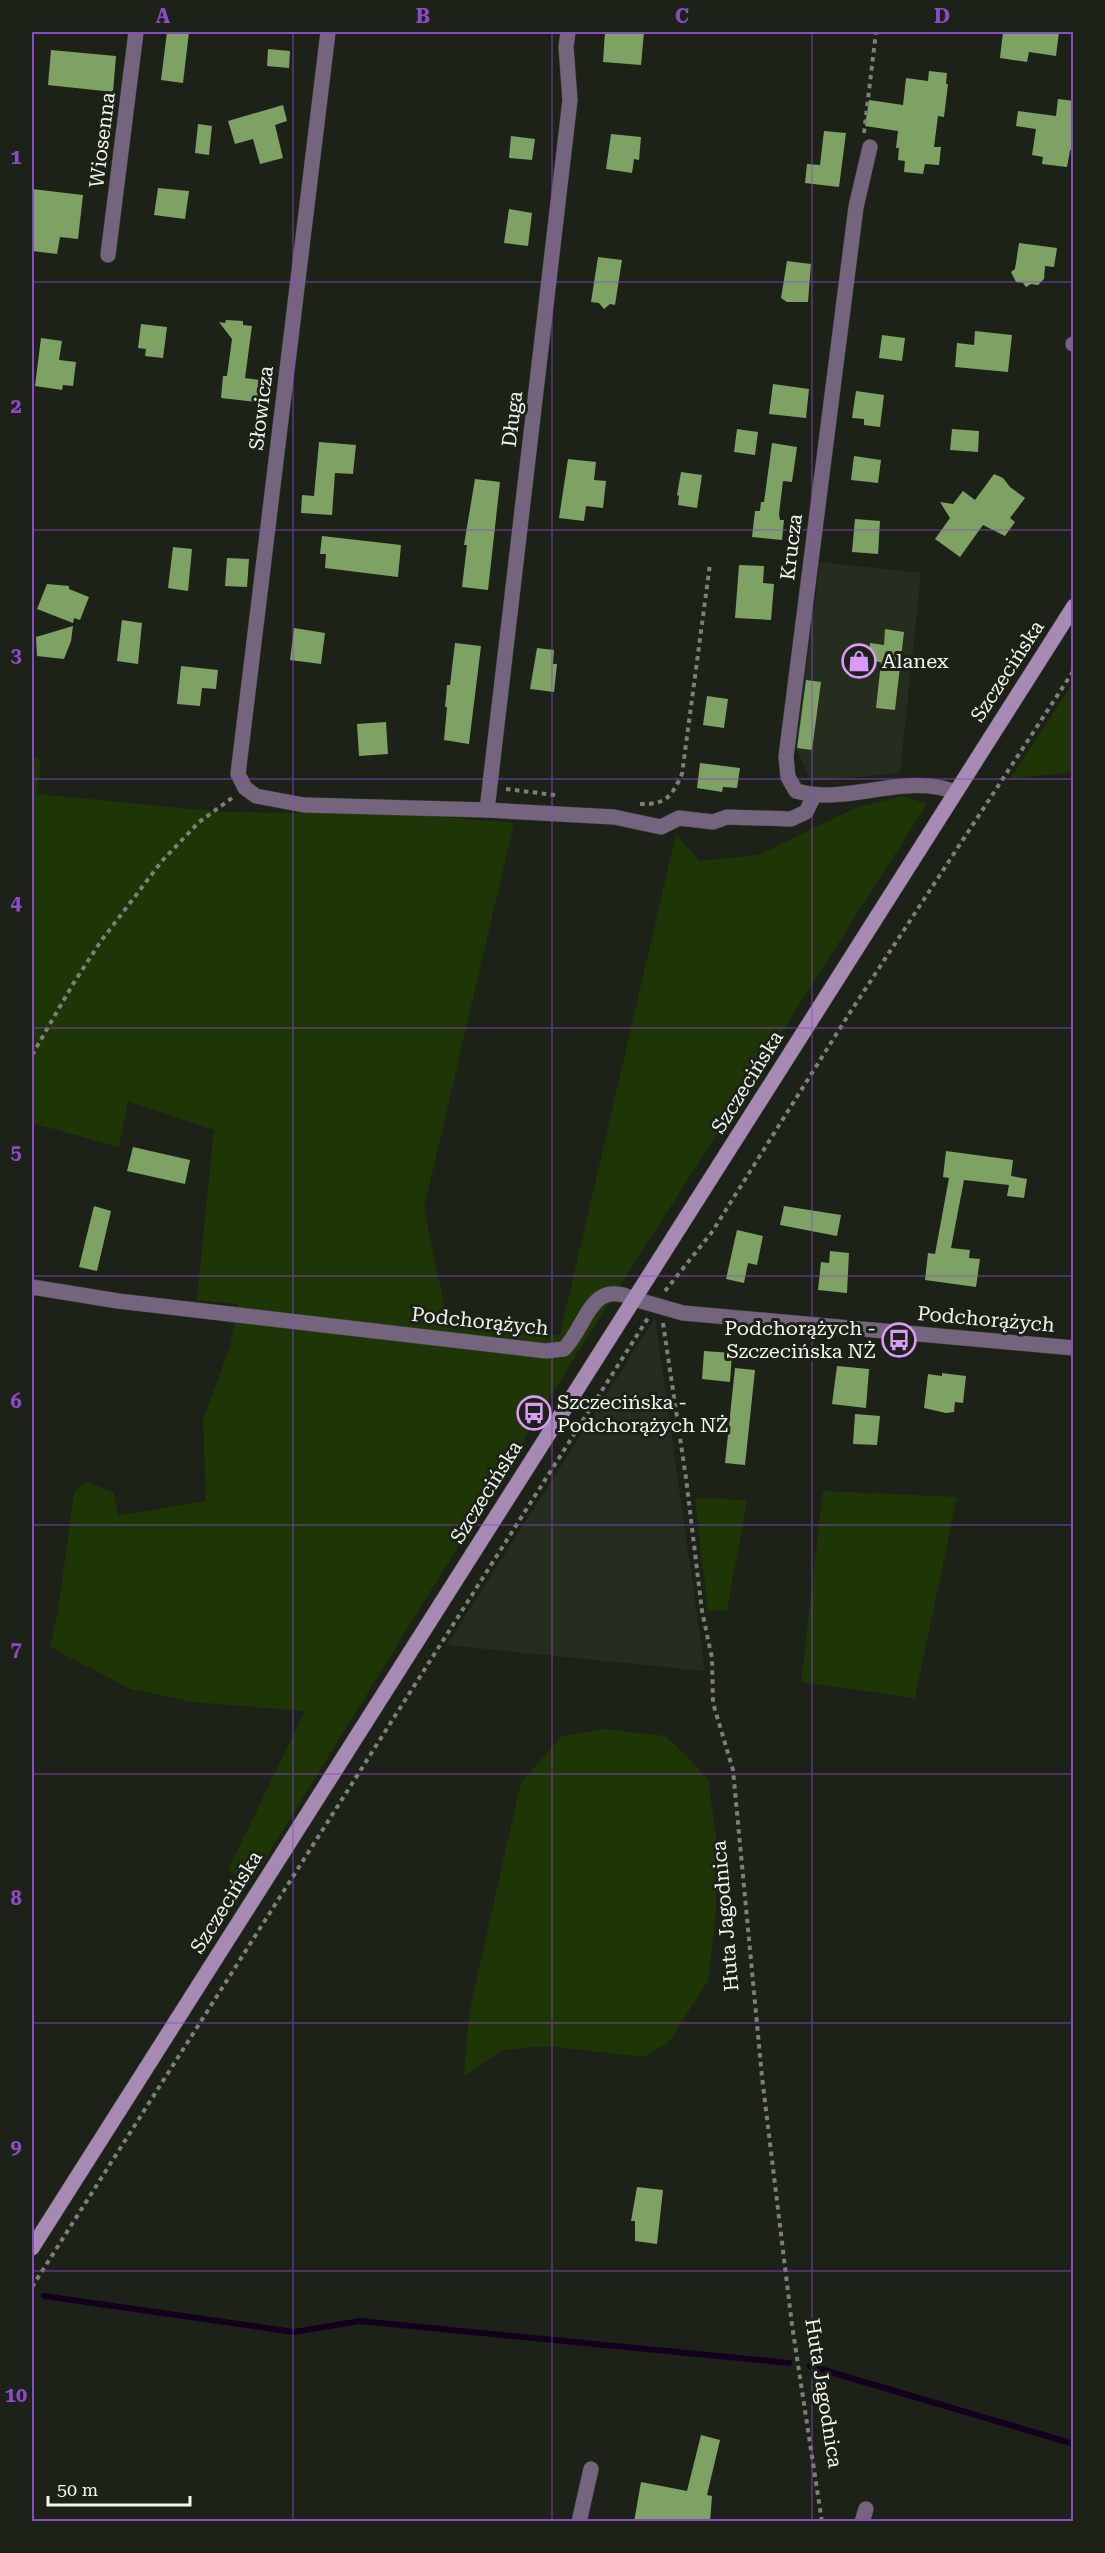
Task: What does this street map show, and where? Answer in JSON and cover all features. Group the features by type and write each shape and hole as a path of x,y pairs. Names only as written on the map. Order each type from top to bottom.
{"main road":[{"name":"Szczecińska","path":"32,2248 1074,606"}],"street":[{"name":"Wiosenna","path":"108,255 136,32"},
{"name":"Słowicza","path":"245,789 238,774 328,32"},
{"name":"Długa","path":"487,810 570,100 566,47 568,32"},
{"name":"Krucza","path":"814,796 796,791 788,777 786,757 856,207 870,147"},
{"path":"245,789 267,799 304,805 487,810 614,817 661,827 679,818 713,822 727,817 791,819 806,812 814,796 920,785 955,792"},
{"name":"Podchorążych","path":"32,1287 118,1301 546,1351 564,1349 592,1306 601,1296 614,1292 659,1308 683,1313 1074,1348"},
{"path":"579,2522 591,2469"}],"path":[{"path":"870,147 863,131 876,32"},
{"path":"637,804 663,801 673,793 682,774 710,564"},
{"path":"32,2287 659,1308 674,1277 712,1232 849,1014 1074,670"},
{"path":"490,788 560,795"},
{"path":"32,1055 95,950 162,861 199,822 245,789"},
{"name":"Huta Jagodnica","path":"659,1308 686,1478 702,1611 712,1658 713,1703 733,1770 763,2089 792,2325 822,2522"}],"shaded area":[{"name":"Alanex","path":"820,562 921,573 900,773 811,781 796,748"},
{"path":"655,1318 705,1671 447,1645"}],"green space":[{"path":"1073,683 1073,772 1010,779"},
{"path":"32,756 41,759 37,794 221,812 420,815 514,823 424,1208 447,1319 560,1335 676,834 699,861 759,855 855,808 902,796 927,804 588,1336 249,1885 228,1870 305,1711 193,1702 131,1689 50,1647 58,1612 74,1492 88,1482 114,1493 118,1516 206,1501 203,1420 230,1346 238,1304 197,1300 214,1130 128,1101 119,1147 32,1123"},
{"path":"823,1491 957,1497 915,1698 801,1682"},
{"path":"695,1498 747,1500 727,1610 708,1611"},
{"path":"604,1729 665,1736 708,1780 716,1836 716,1910 708,1981 668,2043 643,2057 547,2046 502,2050 464,2076 469,2013 521,1782 562,1736"}],"building":[{"path":"167,32 189,32 183,83 161,80"},
{"path":"605,32 644,32 641,65 603,62"},
{"path":"1003,32 1059,32 1056,56 1029,52 1027,62 1000,58"},
{"path":"268,49 290,51 289,68 267,66"},
{"path":"51,50 116,56 113,92 48,85"},
{"path":"929,71 947,73 944,117 938,116 934,147 941,147 939,165 925,164 923,174 904,172 905,161 898,160 899,148 896,148 898,131 865,126 869,100 903,105 906,78 928,81"},
{"path":"1058,99 1074,101 1074,144 1067,167 1042,164 1043,157 1032,155 1036,129 1016,126 1018,111 1056,116"},
{"path":"283,105 287,121 275,125 283,158 260,164 253,139 235,144 228,121"},
{"path":"198,124 212,126 209,155 195,153"},
{"path":"824,131 846,133 839,187 805,183 807,164 820,165"},
{"path":"611,134 641,137 639,160 634,159 632,173 606,169"},
{"path":"511,136 535,139 532,160 509,158"},
{"path":"158,188 189,191 185,219 154,215"},
{"path":"32,189 83,195 78,239 60,237 57,254 32,251"},
{"path":"509,209 532,213 528,246 504,243"},
{"path":"1019,243 1057,248 1054,267 1045,266 1044,279 1038,285 1031,284 1026,287 1023,283 1016,282 1011,272 1015,269"},
{"path":"598,257 622,260 615,305 610,304 604,309 599,303 591,302"},
{"path":"787,261 811,264 808,302 787,302 781,298"},
{"path":"226,320 243,321 243,325 252,326 245,378 260,380 257,402 221,398 223,376 227,376 232,339 219,322 225,323"},
{"path":"141,324 167,327 163,358 145,356 146,349 138,348"},
{"path":"975,331 1012,335 1008,372 955,367 957,343 974,345"},
{"path":"882,335 905,338 902,361 879,358"},
{"path":"41,338 62,341 59,360 76,362 73,386 63,385 62,390 35,386"},
{"path":"773,384 809,389 806,418 769,414"},
{"path":"856,391 884,395 880,427 864,425 864,419 852,418"},
{"path":"737,429 758,432 755,455 734,452"},
{"path":"952,429 979,431 978,452 950,450"},
{"path":"319,442 356,445 353,474 335,473 332,515 301,513 302,495 314,496"},
{"path":"772,443 797,447 792,482 783,481 779,514 780,520 784,520 782,540 752,537 755,511 760,511 761,502 764,502"},
{"path":"854,456 881,460 878,483 851,480"},
{"path":"568,459 596,462 594,480 606,481 603,508 586,506 584,521 559,518"},
{"path":"681,472 702,475 697,508 678,505 679,496 677,495"},
{"path":"994,474 1003,478 1010,487 1025,498 1010,518 1015,522 1005,536 983,525 960,557 935,539 950,518 940,502 953,504 963,491 975,500"},
{"path":"475,479 500,482 488,590 462,587 467,545 464,545"},
{"path":"855,519 880,521 878,554 852,552"},
{"path":"322,536 401,545 398,577 325,568 326,554 320,554"},
{"path":"173,547 192,549 188,591 168,588"},
{"path":"227,558 249,559 247,587 225,586"},
{"path":"739,565 764,566 763,583 774,584 771,620 735,618"},
{"path":"47,584 69,586 69,589 89,597 80,620 74,618 73,623 37,609"},
{"path":"122,620 142,623 138,664 117,661"},
{"path":"73,626 71,641 64,659 37,656 36,637"},
{"path":"294,628 325,633 321,664 290,660"},
{"path":"885,629 904,632 895,710 876,708 881,662 868,661 870,643 884,645"},
{"path":"455,643 481,646 469,744 444,740 447,685 450,685"},
{"path":"537,648 554,650 553,664 557,664 554,692 530,689"},
{"path":"181,666 218,670 216,689 202,688 200,706 177,704"},
{"path":"806,680 821,682 812,750 797,748"},
{"path":"707,696 728,699 724,728 703,725"},
{"path":"386,722 388,754 359,756 357,724"},
{"path":"700,763 740,768 737,788 723,787 722,792 697,788"},
{"path":"133,1147 190,1160 185,1184 127,1171"},
{"path":"946,1151 1013,1160 1011,1176 1027,1179 1024,1198 1007,1196 1009,1185 964,1180 951,1248 970,1250 969,1258 980,1259 976,1287 925,1280 928,1253 935,1254 949,1178 943,1177"},
{"path":"94,1206 111,1211 97,1271 79,1267"},
{"path":"784,1206 841,1215 837,1236 780,1225"},
{"path":"737,1230 763,1236 757,1265 748,1263 744,1283 726,1279"},
{"path":"830,1251 849,1253 847,1293 818,1290 821,1262 829,1263"},
{"path":"704,1351 732,1353 730,1382 702,1379"},
{"path":"837,1366 869,1369 866,1408 832,1404"},
{"path":"735,1368 755,1370 745,1465 725,1463"},
{"path":"942,1373 966,1376 963,1403 955,1402 954,1412 946,1413 924,1408 928,1374 942,1376"},
{"path":"855,1414 880,1416 877,1445 853,1444"},
{"path":"637,2187 663,2190 657,2244 635,2241 635,2221 631,2221"},
{"path":"701,2435 720,2440 707,2495 712,2496 710,2522 634,2522 641,2482 687,2491"}],"waterway":[{"path":"44,2296 294,2332 360,2321 789,2363"},
{"path":"810,2366 1074,2444"}],"place":[{"name":"Alanex","path":"859,661"},
{"name":"Podchorążych - Szczecińska NŻ","path":"899,1340"},
{"name":"Szczecińska - Podchorążych NŻ","path":"534,1413"}]}
